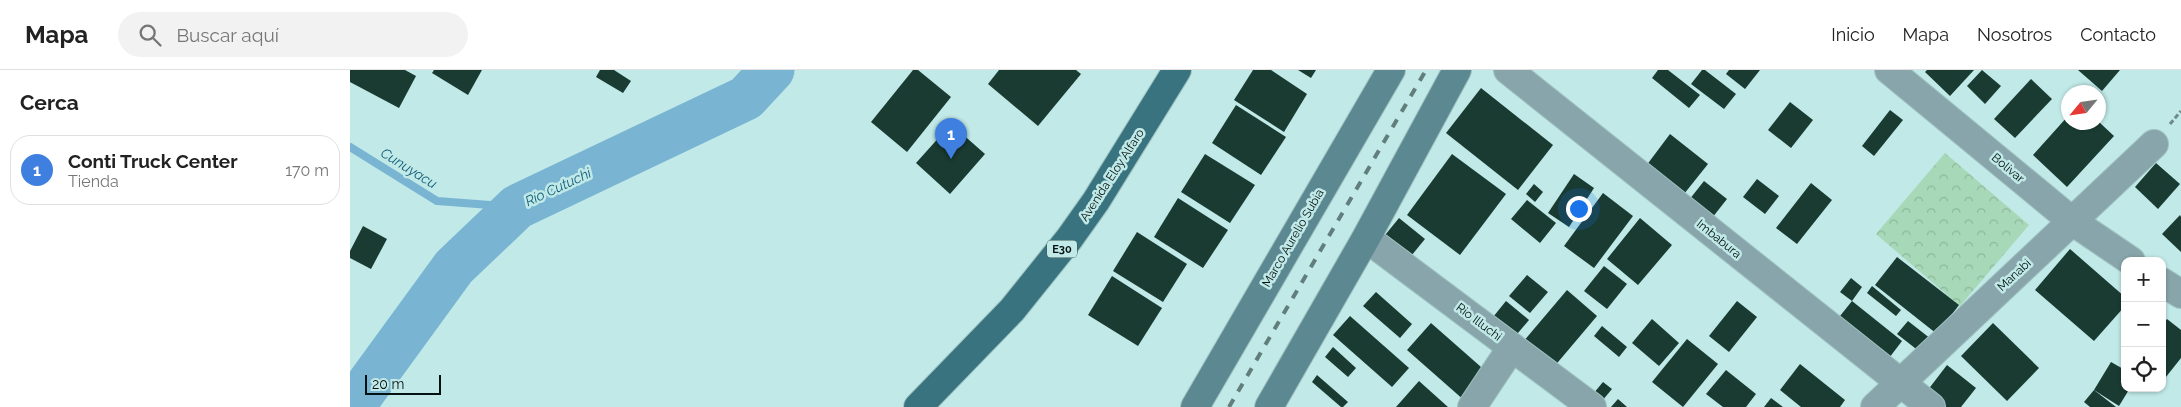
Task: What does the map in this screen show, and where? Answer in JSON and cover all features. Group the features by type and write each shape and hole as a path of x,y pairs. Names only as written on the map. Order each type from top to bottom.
{"main road":[{"name":"Avenida Eloy Alfaro","path":"918,407 1012,310 1069,240 1096,201 1177,70"},
{"name":"Marco Aurelio Subia","path":"1195,407 1391,70"},
{"path":"1269,407 1366,238 1457,70"}],"street":[{"name":"Imbabura","path":"1508,70 1931,407"},
{"name":"Bolivar","path":"1889,70 2072,221 2125,257"},
{"name":"Manabi","path":"1875,407 2154,144"},
{"name":"Rio Illuchi","path":"1366,238 1592,407"},
{"path":"2166,285 2181,294"},
{"path":"1472,407 1512,347"}],"green space":[{"path":"1945,153 2029,225 1960,306 1876,234"}],"building":[{"path":"350,70 405,70 416,76 399,108 350,82"},
{"path":"434,70 482,70 468,95 432,73"},
{"path":"600,70 614,70 631,81 623,93 596,77"},
{"path":"913,70 918,70 951,97 907,152 871,122"},
{"path":"999,70 1076,70 1081,74 1038,126 988,84"},
{"path":"1253,70 1271,70 1307,94 1284,132 1234,100"},
{"path":"1298,70 1316,70 1311,78"},
{"path":"1658,70 1668,70 1700,95 1689,108 1652,78"},
{"path":"1702,70 1705,70 1736,94 1724,109 1691,84"},
{"path":"1729,70 1760,70 1745,89 1726,74"},
{"path":"1927,70 1974,70 1950,96 1925,72"},
{"path":"1982,70 2001,86 1985,104 1967,86"},
{"path":"2078,70 2120,70 2106,86 2095,85"},
{"path":"2031,79 2052,99 2015,138 1994,119"},
{"path":"1481,88 1553,145 1518,190 1446,133"},
{"path":"1790,102 1813,120 1791,148 1768,130"},
{"path":"1236,105 1286,137 1261,175 1212,143"},
{"path":"1890,110 1903,120 1874,156 1862,146"},
{"path":"951,124 985,154 950,194 916,163"},
{"path":"2061,124 2061,130 2106,129 2114,136 2067,187 2033,155"},
{"path":"1670,134 1708,164 1680,199 1643,170"},
{"path":"1205,154 1255,185 1230,223 1181,192"},
{"path":"1452,154 1506,194 1460,255 1407,215"},
{"path":"2156,163 2180,184 2158,209 2135,187"},
{"path":"1574,174 1594,188 1569,227 1548,213"},
{"path":"1757,179 1779,196 1765,214 1743,197"},
{"path":"1704,181 1727,199 1712,218 1689,200"},
{"path":"1811,183 1832,200 1797,244 1776,228"},
{"path":"1534,184 1543,192 1535,202 1526,194"},
{"path":"1603,193 1633,216 1594,268 1564,246"},
{"path":"1178,198 1228,230 1203,268 1154,237"},
{"path":"1527,200 1556,223 1540,243 1511,219"},
{"path":"2180,215 2181,217 2181,252 2162,234"},
{"path":"1399,218 1425,239 1407,261 1381,240"},
{"path":"1640,218 1672,245 1638,285 1607,259"},
{"path":"363,226 387,239 371,269 350,258 350,251"},
{"path":"1137,232 1187,264 1163,302 1113,271"},
{"path":"2070,249 2121,294 2121,311 2094,341 2035,290"},
{"path":"1897,257 1959,305 1937,334 1875,285"},
{"path":"1604,266 1627,284 1607,309 1584,291"},
{"path":"1527,275 1548,292 1530,313 1509,296"},
{"path":"1112,276 1162,308 1138,346 1088,315"},
{"path":"1851,278 1862,287 1852,301 1840,292"},
{"path":"1872,286 1901,310 1896,316 1867,293"},
{"path":"1567,290 1597,316 1553,368 1523,342"},
{"path":"1376,292 1412,324 1400,338 1363,306"},
{"path":"1506,301 1529,320 1512,340 1489,322"},
{"path":"1737,301 1757,317 1729,352 1709,336"},
{"path":"1852,301 1902,341 1883,366 1832,326"},
{"path":"1350,316 1409,368 1392,387 1333,335"},
{"path":"1652,319 1679,343 1659,366 1632,343"},
{"path":"2167,319 2181,330 2181,358 2166,377 2166,347"},
{"path":"1908,321 1931,339 1920,352 1897,334"},
{"path":"1431,323 1489,374 1465,401 1407,350"},
{"path":"1993,323 2039,368 2007,401 1961,356"},
{"path":"1602,326 1627,347 1619,357 1594,336"},
{"path":"1687,339 1718,364 1683,407 1652,382"},
{"path":"1333,347 1356,368 1348,377 1325,357"},
{"path":"2111,362 2121,368 2121,392 2128,392 2119,406 2094,390"},
{"path":"1800,364 1845,400 1840,407 1801,407 1780,390"},
{"path":"1947,365 1976,388 1961,407 1940,407 1924,395"},
{"path":"1726,370 1756,394 1746,407 1723,407 1706,394"},
{"path":"1317,375 1348,402 1343,407 1312,382"},
{"path":"1419,381 1448,407 1396,407"},
{"path":"1603,382 1612,389 1602,401 1593,394"},
{"path":"2094,390 2116,407 2090,407 2084,402"},
{"path":"1771,398 1783,407 1764,407"},
{"path":"1618,399 1627,407 1611,407"}],"waterway":[{"name":"Río Cutuchi","path":"352,407 454,267 517,207 746,98 772,70"},
{"name":"Cunuyacu","path":"350,147 437,201 517,207"}],"railway":[{"path":"1229,407 1426,70"}],"place":[{"name":"Conti Truck Center","path":"951,159"}]}
